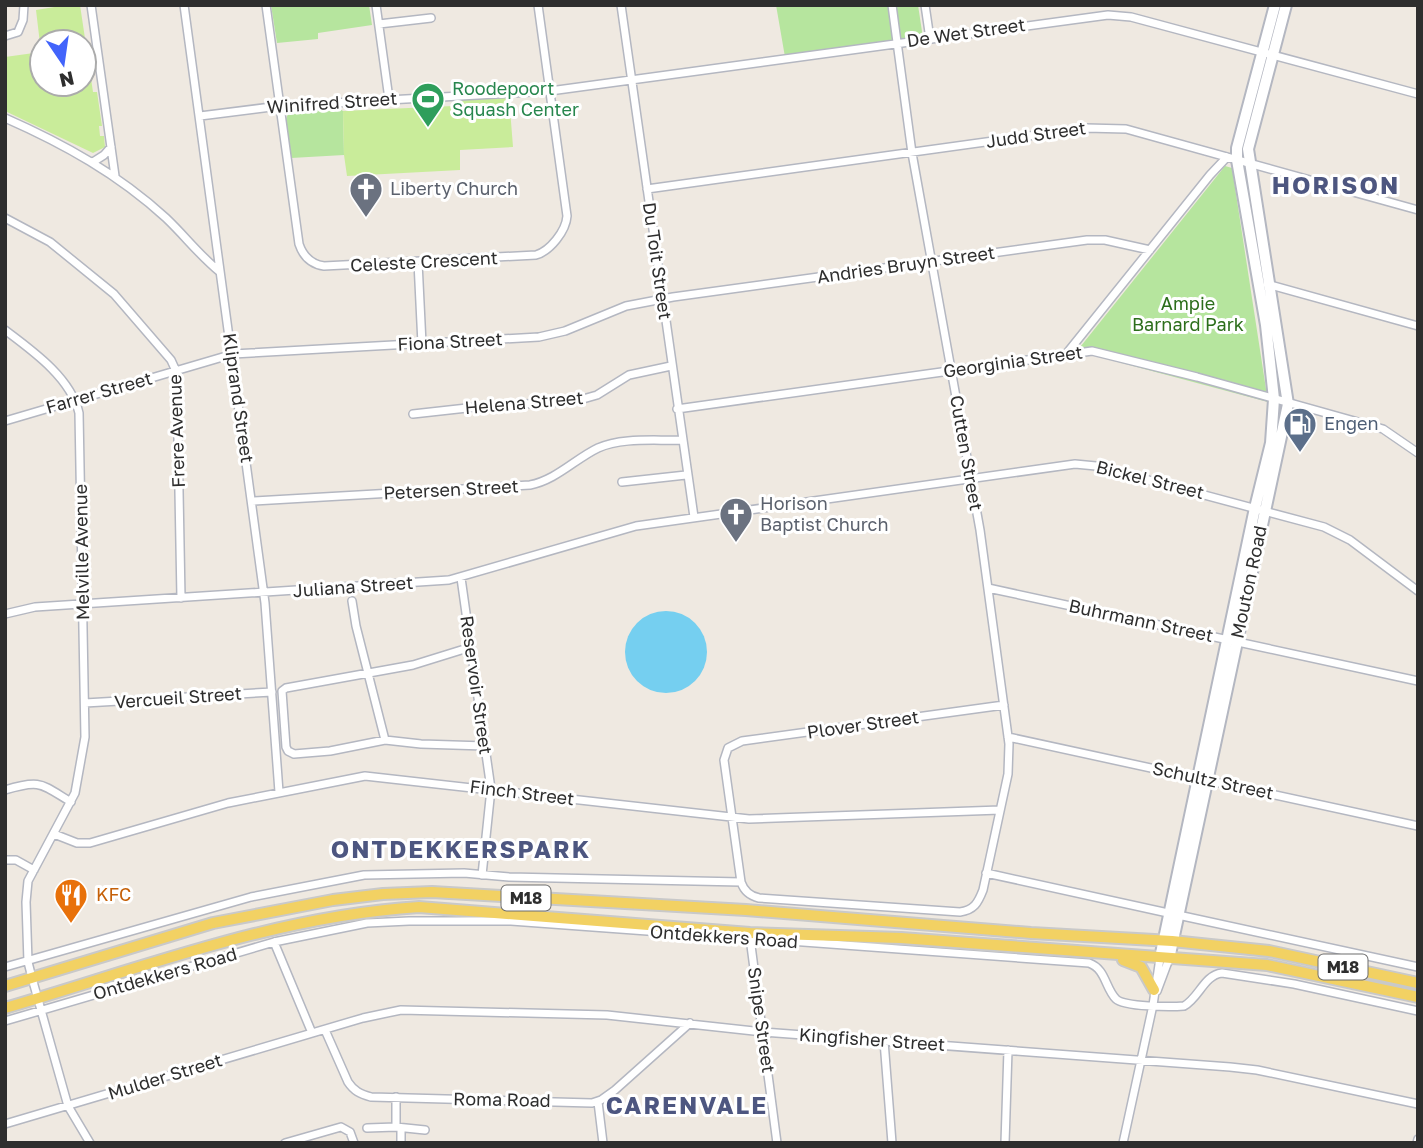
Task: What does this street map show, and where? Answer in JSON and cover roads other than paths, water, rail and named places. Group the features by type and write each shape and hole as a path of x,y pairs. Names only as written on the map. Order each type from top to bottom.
{"main road":[{"path":"1268,53 1275,5"},
{"path":"1268,53 1286,5"},
{"name":"Mouton Road","path":"1260,509 1288,404 1265,284 1232,158 1268,53"},
{"name":"Mouton Road","path":"1165,958 1272,443 1274,399 1265,284 1249,162 1249,141 1268,53"},
{"name":"Ontdekkers Road","path":"5,986 213,923 333,900 432,892 746,910 1031,933 1168,940 1269,951 1418,983"},
{"name":"Ontdekkers Road","path":"5,1008 38,1005 221,942 331,916 419,907 750,933 901,938 1267,965 1418,997"},
{"path":"1087,952 1136,964 1145,972 1154,997"}],"street":[{"path":"5,36 18,32 23,20 24,5"},
{"path":"91,5 114,176"},
{"name":"Kliprand Street","path":"184,5 264,593 279,792"},
{"name":"Celeste Crescent","path":"266,5 298,237 304,255 314,264 324,267 536,255 544,251 563,229 567,216 538,5"},
{"path":"376,5 389,99"},
{"name":"Du Toit Street","path":"621,5 694,517"},
{"name":"Cutten Street","path":"741,882 746,892 759,898 960,912 970,910 979,900 1008,774 1008,737 988,588 912,153 892,5"},
{"path":"926,5 930,39"},
{"name":"De Wet Street","path":"631,80 1113,15 1131,17 1418,94"},
{"path":"379,24 431,18"},
{"name":"Winifred Street","path":"200,116 279,106 550,91 631,80"},
{"path":"5,118 60,144 114,176 164,217 220,272"},
{"name":"Judd Street","path":"647,189 1086,128 1113,127 1418,210"},
{"path":"93,162 104,156 111,147"},
{"path":"1066,353 1150,250 1232,158"},
{"name":"Frere Avenue","path":"5,218 50,242 114,294 167,355 176,371 181,598"},
{"name":"Andries Bruyn Street","path":"662,299 1095,239 1150,250"},
{"path":"418,262 422,344"},
{"path":"1265,284 1418,326"},
{"name":"Fiona Street","path":"233,354 544,337 626,306 662,299"},
{"name":"Melville Avenue","path":"5,330 50,368 75,400 80,424 84,746 75,793 34,870 27,889 28,962 68,1106 90,1143"},
{"name":"Georginia Street","path":"677,410 1066,353 1101,352 1383,429 1418,453"},
{"name":"Farrer Street","path":"5,421 233,354"},
{"name":"Helena Street","path":"413,414 576,401 597,395 629,374 671,366"},
{"name":"Petersen Street","path":"252,501 530,485 544,482 601,446 681,440"},
{"name":"Bickel Street","path":"694,517 1076,464 1090,465 1260,509 1339,533 1418,591"},
{"path":"622,482 686,475"},
{"name":"Juliana Street","path":"5,614 31,607 83,606 461,578 625,528 694,517"},
{"name":"Reservoir Street","path":"461,578 491,789 482,875"},
{"name":"Buhrmann Street","path":"988,588 1418,681"},
{"path":"352,601 385,740"},
{"path":"471,647 413,665 286,688 282,691 286,747 295,754 330,751 385,740 485,746"},
{"name":"Vercueil Street","path":"85,704 272,692"},
{"name":"Plover Street","path":"732,817 724,760 726,751 733,744 1004,705"},
{"name":"Schultz Street","path":"1008,737 1418,826"},
{"name":"Finch Street","path":"54,834 77,843 90,843 228,803 365,776 757,819 1000,810"},
{"path":"5,790 32,782 71,802"},
{"path":"5,967 251,897 335,879 395,873 741,882 732,817"},
{"path":"5,860 16,860 34,870"},
{"path":"986,873 1418,967"},
{"name":"Ontdekkers Road","path":"5,1021 38,1005 274,942 354,925 409,920 511,921 1089,963 1100,969 1119,1001 1154,997 1187,1005 1211,977 1222,973 1294,984 1418,1011"},
{"name":"Snipe Street","path":"750,938 777,1143"},
{"path":"274,942 312,1034"},
{"name":"Mouton Road","path":"1123,1143 1165,958"},
{"name":"Kingfisher Street","path":"326,1030 401,1010 594,1014 763,1032 1257,1070 1418,1104"},
{"path":"603,1143 598,1102 635,1073 690,1023"},
{"name":"Mulder Street","path":"5,1124 326,1030"},
{"name":"Roma Road","path":"326,1030 352,1088 362,1095 598,1102"},
{"path":"884,1041 892,1143"},
{"path":"1005,1143 1008,1050"},
{"path":"396,1097 401,1143"},
{"path":"285,1143 336,1128 344,1128 350,1132 354,1143"},
{"path":"367,1128 425,1130"}],"water":[{"path":"666,611 682,614 695,623 704,636 707,652 704,668 695,681 682,690 666,693 650,690 637,681 628,668 625,652 628,636 637,623 650,614"}],"place":[{"name":"Roodepoort Squash Center","path":"428,129"},
{"name":"Liberty Church","path":"366,219"},
{"name":"Engen","path":"1300,454"},
{"name":"Horison Baptist Church","path":"736,544"},
{"name":"KFC","path":"71,925"}],"district":[{"name":"HORISON","path":"1336,186"},
{"name":"ONTDEKKERSPARK","path":"461,850"},
{"name":"CARENVALE","path":"687,1106"}],"park label":[{"name":"Ampie Barnard Park","path":"1188,314"}]}
